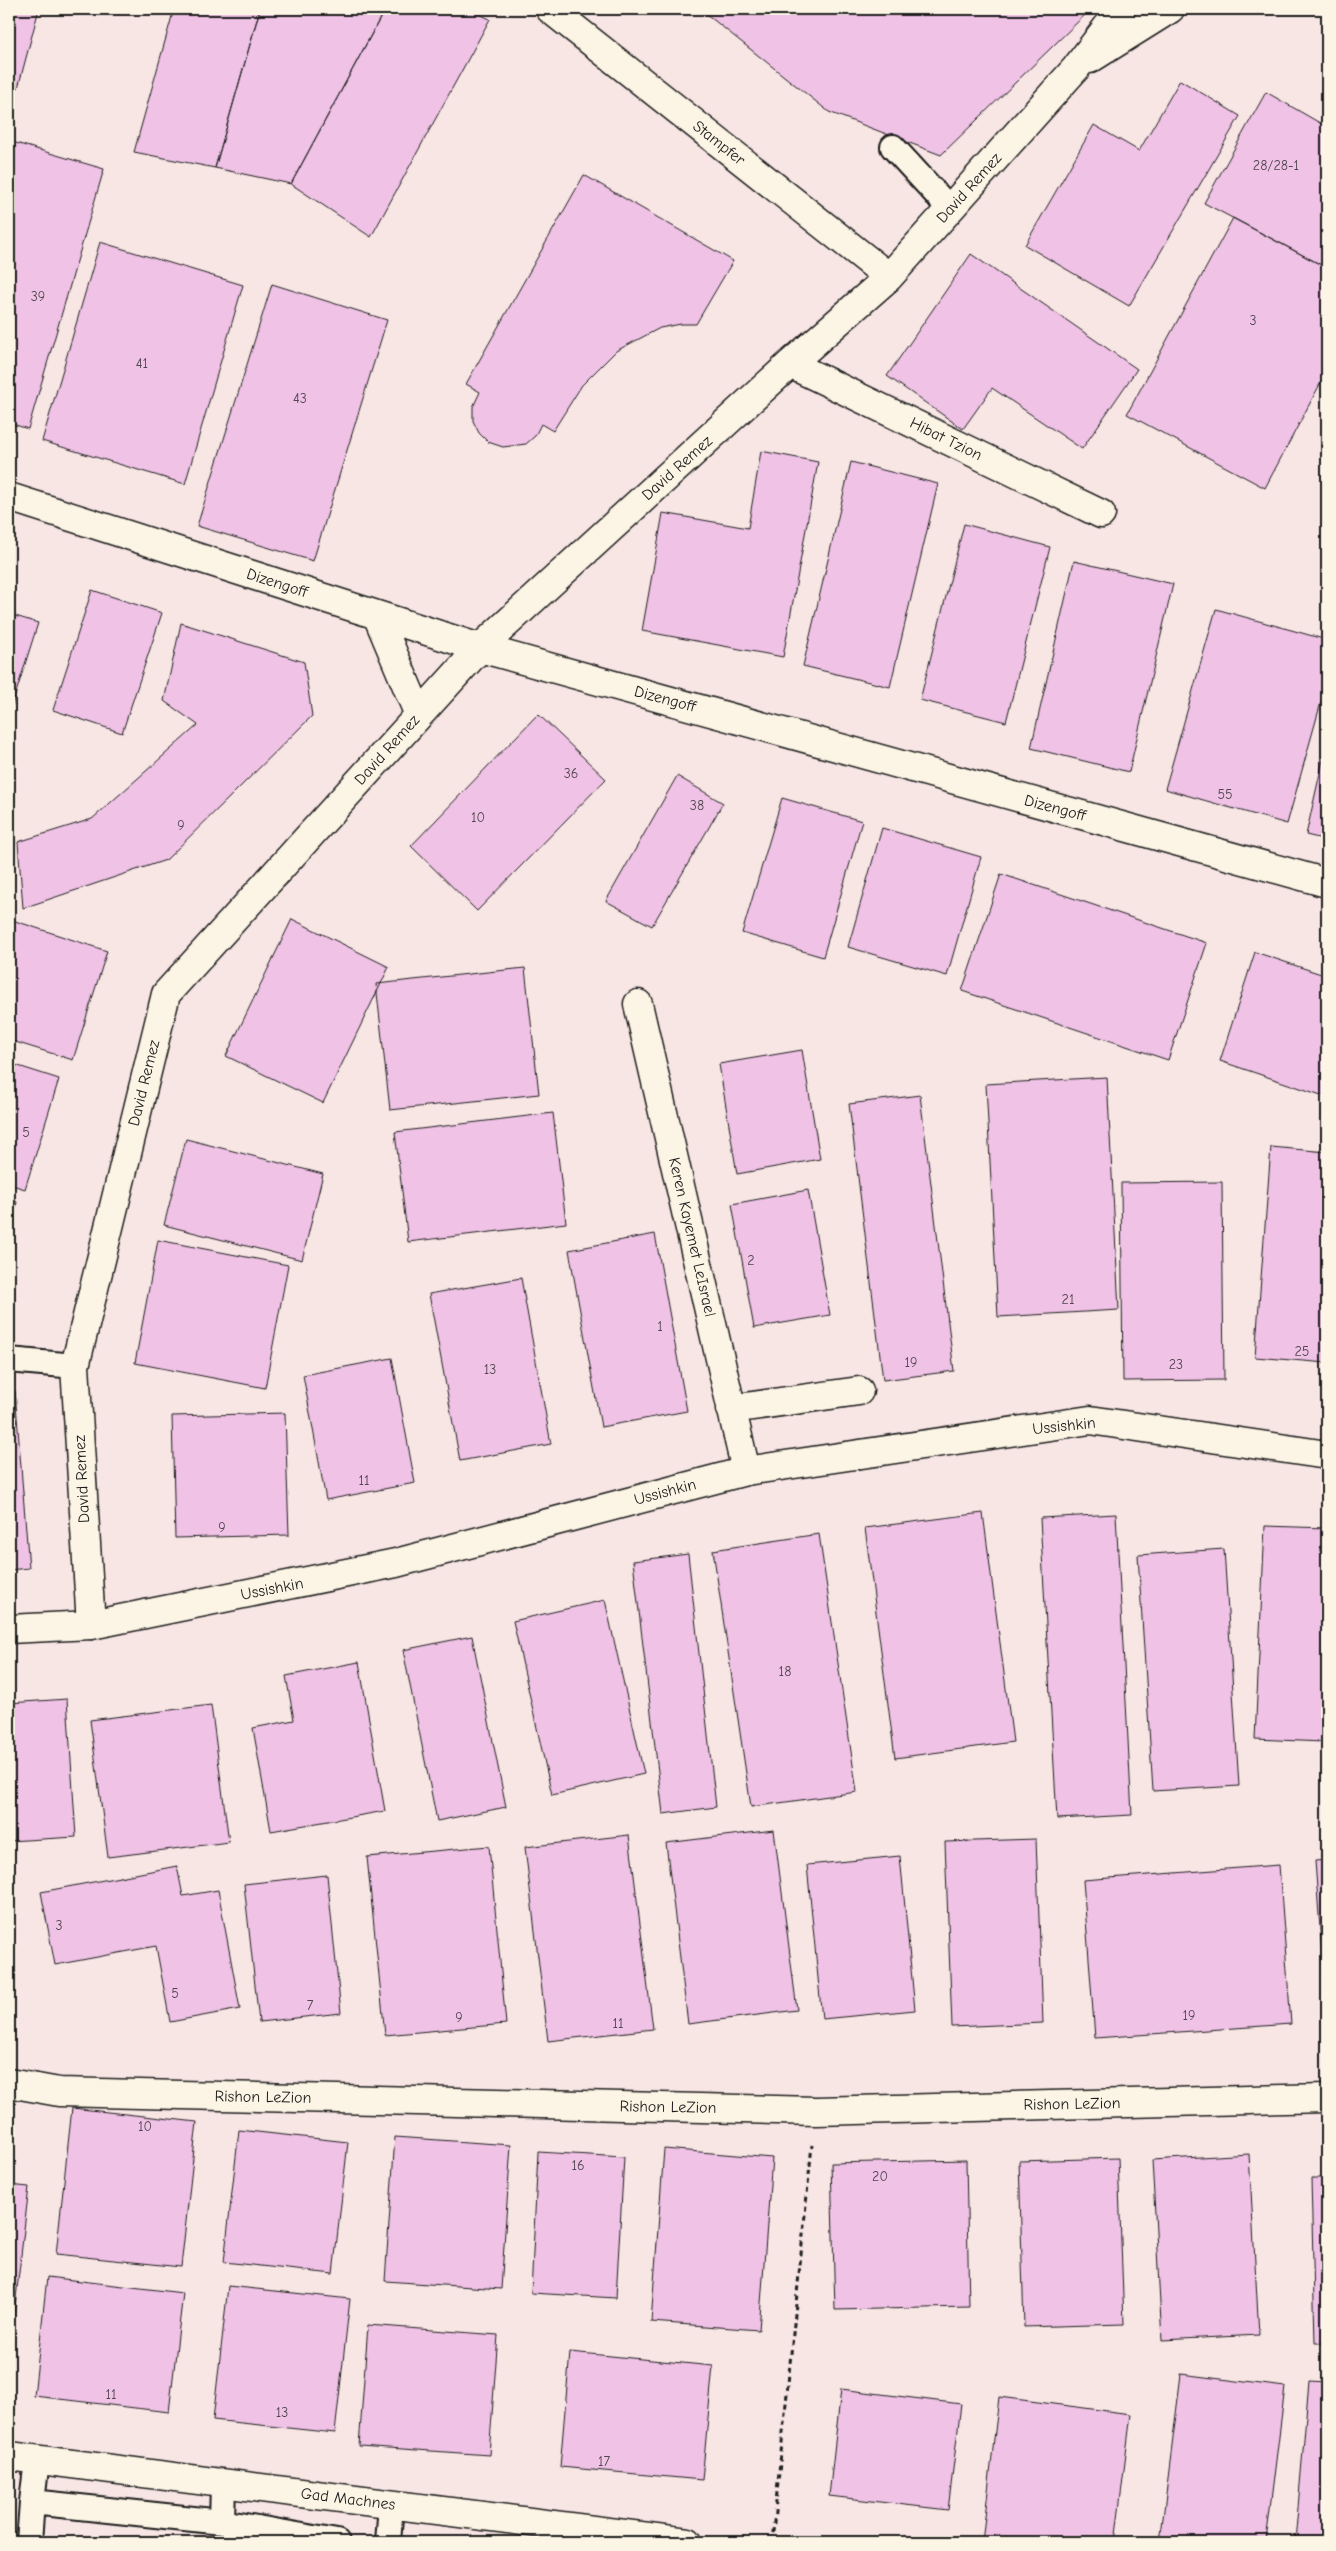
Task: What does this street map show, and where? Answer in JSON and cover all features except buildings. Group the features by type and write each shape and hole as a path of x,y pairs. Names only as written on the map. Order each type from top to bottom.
{"street":[{"name":"Stampfer","path":"550,9 889,277"},
{"name":"David Remez","path":"91,1625 75,1366 166,994 480,648 790,364 889,277 1076,68 1121,9"},
{"name":"David Remez","path":"1076,68 1170,9"},
{"name":"Hibat Tzion","path":"790,364 1101,514"},
{"name":"Dizengoff","path":"9,497 480,648 1327,883"},
{"path":"377,615 419,715"},
{"name":"Keren Kayemet LeIsrael","path":"638,1004 746,1471"},
{"path":"731,1409 859,1391"},
{"name":"Ussishkin","path":"9,1629 91,1625 396,1563 746,1471 1090,1420 1327,1455"},
{"name":"Rishon LeZion","path":"9,2083 59,2092 816,2110 1327,2098"},
{"name":"Gad Machnes","path":"9,2456 688,2542"}],"lane":[{"path":"893,146 950,209"},
{"path":"9,1360 75,1366"},
{"path":"29,2542 38,2460"},
{"path":"222,2522 223,2483"},
{"path":"32,2502 222,2522 337,2542"},
{"path":"388,2542 391,2504"}],"path":[{"path":"772,2542 816,2110"}]}
